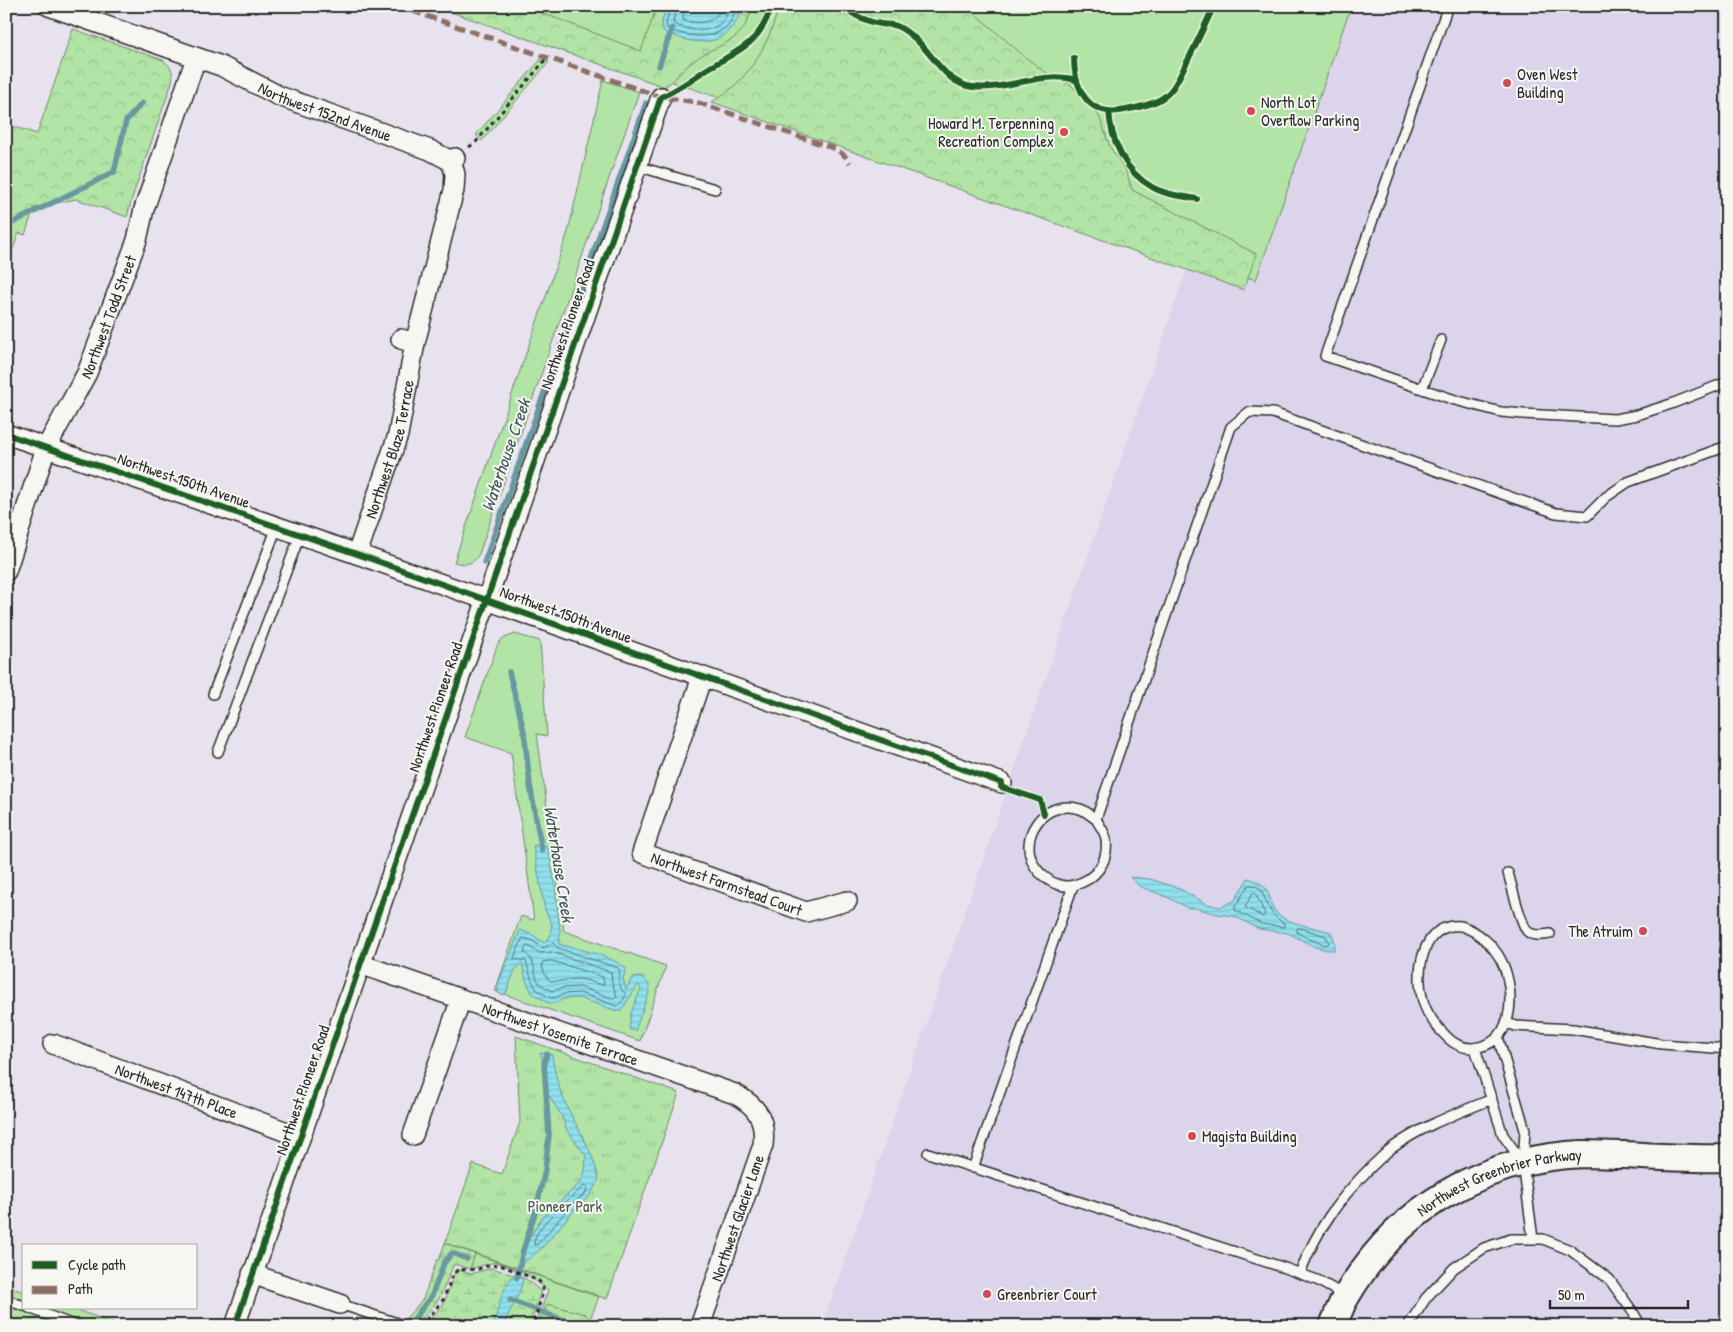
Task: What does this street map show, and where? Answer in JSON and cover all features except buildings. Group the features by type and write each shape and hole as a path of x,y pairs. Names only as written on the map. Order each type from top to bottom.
{"street":[{"name":"Northwest 152nd Avenue","path":"49,6 238,74 279,96 453,160"},
{"name":"Northwest Todd Street","path":"6,571 46,448 87,373 137,240 144,209 196,58"},
{"name":"Northwest Pioneer Road","path":"235,1326 661,97"},
{"name":"Northwest Blaze Terrace","path":"357,554 398,435 408,341 454,190 456,174 453,160"},
{"name":"Northwest 150th Avenue","path":"6,434 357,554 1002,783"},
{"name":"Northwest Farmstead Court","path":"702,677 642,854 806,912 847,901"},
{"name":"Northwest Yosemite Terrace","path":"360,964 735,1094 748,1101 757,1110"},
{"path":"413,1136 460,999"},
{"name":"Northwest 147th Place","path":"53,1044 300,1137"},
{"name":"Northwest Glacier Lane","path":"700,1326 763,1145 763,1124 757,1110"},
{"name":"Northwest Greenbrier Parkway","path":"1333,1326 1346,1296 1364,1268 1395,1232 1437,1198 1476,1177 1523,1162 1584,1154 1727,1158"},
{"path":"252,1274 340,1304"}],"lane":[{"path":"1448,6 1325,356 1455,400 1501,412 1615,419 1637,415 1671,404 1727,382"},
{"path":"637,166 715,189"},
{"path":"1422,389 1441,340"},
{"path":"1096,819 1231,427 1249,412 1273,413 1556,513 1587,516 1606,497 1628,482 1727,446"},
{"path":"213,694 277,527"},
{"path":"218,752 300,535"},
{"path":"1061,807 1080,809 1096,819 1106,838 1105,860 1093,877 1073,886 1053,884 1037,872 1028,853 1031,832 1044,814 1061,807"},
{"path":"1508,873 1527,931 1539,935 1550,934"},
{"path":"973,1168 1073,886"},
{"path":"1450,926 1461,926 1484,939 1496,953 1504,969 1509,987 1510,1005 1506,1022 1498,1037 1487,1044 1475,1048 1458,1045 1448,1038 1432,1021 1424,1005 1420,987 1420,969 1427,944 1437,932 1450,926"},
{"path":"1506,1022 1515,1026 1573,1029 1662,1044 1727,1049"},
{"path":"1498,1037 1525,1130 1523,1162 1534,1239"},
{"path":"1475,1048 1503,1135 1523,1162"},
{"path":"1300,1274 1322,1226 1353,1185 1391,1148 1433,1124 1492,1099"},
{"path":"928,1153 1300,1274 1317,1280 1346,1296"},
{"path":"1408,1326 1426,1298 1454,1268 1484,1248 1512,1239 1543,1239 1570,1250 1609,1279 1641,1326"},
{"path":"6,1300 22,1305"},
{"path":"340,1304 397,1323"},
{"path":"34,1310 76,1326"}],"path":[{"path":"453,160 476,142 547,58"},
{"path":"421,1326 443,1300 452,1274 458,1270 478,1269 490,1264 503,1266 539,1281 543,1288 533,1326"}],"shaded area":[{"path":"1351,6 1727,6 1727,1326 822,1326 1191,257 1256,279"}],"green space":[{"path":"434,6 524,6 641,51 657,6 752,6 743,29 736,36 687,66 665,87"},
{"name":"Howard M. Terpenning Recreation Complex","path":"449,6 1351,6 1256,280"},
{"path":"779,6 966,6 1025,57 1045,72 1071,85 1099,116 1110,147 1126,171 1132,190 1256,254 1244,290 712,102 741,80 755,61 772,29"},
{"path":"73,29 163,60 171,70 173,75 172,82 127,217 76,199 34,208 25,235 19,233 6,268 6,124 37,134"},
{"path":"541,59 549,62 482,141 476,135"},
{"path":"603,80 639,92 479,554 468,563 454,562 568,232"},
{"path":"515,634 540,641 547,736 537,734 564,931 666,966 640,1041 495,991 521,916 534,920 511,753 465,737 497,646 502,639"},
{"name":"Pioneer Park","path":"516,1036 679,1093 607,1299 445,1243 473,1164 502,1174 520,1122"},
{"path":"445,1243 475,1254 470,1269 454,1264 439,1299 416,1326 405,1326 402,1323 423,1299"},
{"path":"475,1254 599,1297 590,1319 585,1314 541,1321 555,1326 535,1326 548,1290 525,1273 495,1262 470,1269"},
{"path":"492,1268 526,1279 541,1291 530,1326 424,1326 444,1303 456,1269 470,1274"},
{"path":"6,1286 22,1291 22,1310 77,1310 122,1326 6,1326"},
{"path":"547,1304 585,1314 600,1326 555,1326 540,1321"}],"water":[{"path":"666,6 741,6 739,17 721,37 706,42 698,42 664,32 661,25"},
{"path":"541,844 548,847 555,885 560,930 559,944 602,956 619,963 626,968 623,979 626,989 632,978 642,977 649,984 649,992 635,1031 629,1029 631,1013 641,988 638,985 620,1012 579,998 563,999 556,1003 548,1003 532,993 526,980 522,963 515,970 506,993 503,995 498,993 498,984 520,930 533,935 544,943 550,937 552,924 545,910 533,846"},
{"path":"1130,877 1150,879 1178,888 1207,904 1220,907 1234,901 1248,878 1267,890 1274,910 1279,915 1297,923 1331,932 1335,942 1334,950 1315,947 1288,933 1259,929 1234,916 1188,908 1139,886"},
{"path":"540,1053 552,1055 561,1092 589,1150 599,1179 589,1197 576,1208 542,1248 522,1264 522,1258 529,1239 540,1220 580,1183 585,1171 586,1156 566,1129 563,1118 549,1096 544,1063"},
{"path":"518,1272 523,1280 520,1291 503,1326 493,1326 508,1282"}],"waterway":[{"name":"Waterhouse Creek","path":"659,66 672,28"},
{"path":"6,226 114,172 126,121 142,103"},
{"name":"Waterhouse Creek","path":"484,563 646,103"},
{"name":"Waterhouse Creek","path":"509,672 524,731 530,785 542,851"},
{"name":"Waterhouse Creek","path":"517,1278 545,1170 549,1135 544,1063 547,1054"},
{"path":"409,1326 432,1295 444,1263 452,1253 467,1259"},
{"path":"510,1300 580,1326"}],"marked path":[{"path":"398,6 661,97 696,102 836,149 850,163"}],"cycle path":[{"path":"235,1326 661,97 679,88 747,45 761,30 772,6"},
{"path":"844,6 856,16 866,20 903,29 919,43 946,74 963,85 973,87 999,86 1050,77 1076,80"},
{"path":"1074,58 1074,66 1081,92 1092,105 1099,109 1120,111 1153,103 1169,93 1174,86 1214,6"},
{"path":"1109,111 1116,144 1121,155 1134,173 1142,181 1157,190 1197,199"},
{"path":"6,434 357,554 1002,783 1001,787 1040,800 1044,814"}],"place":[{"name":"Oven West Building","path":"1507,83"},
{"name":"North Lot Overflow Parking","path":"1251,111"},
{"name":"Howard M. Terpenning Recreation Complex","path":"1064,132"},
{"name":"The Atruim","path":"1643,931"},
{"name":"Magista Building","path":"1192,1136"},
{"name":"Greenbrier Court","path":"987,1294"}]}
